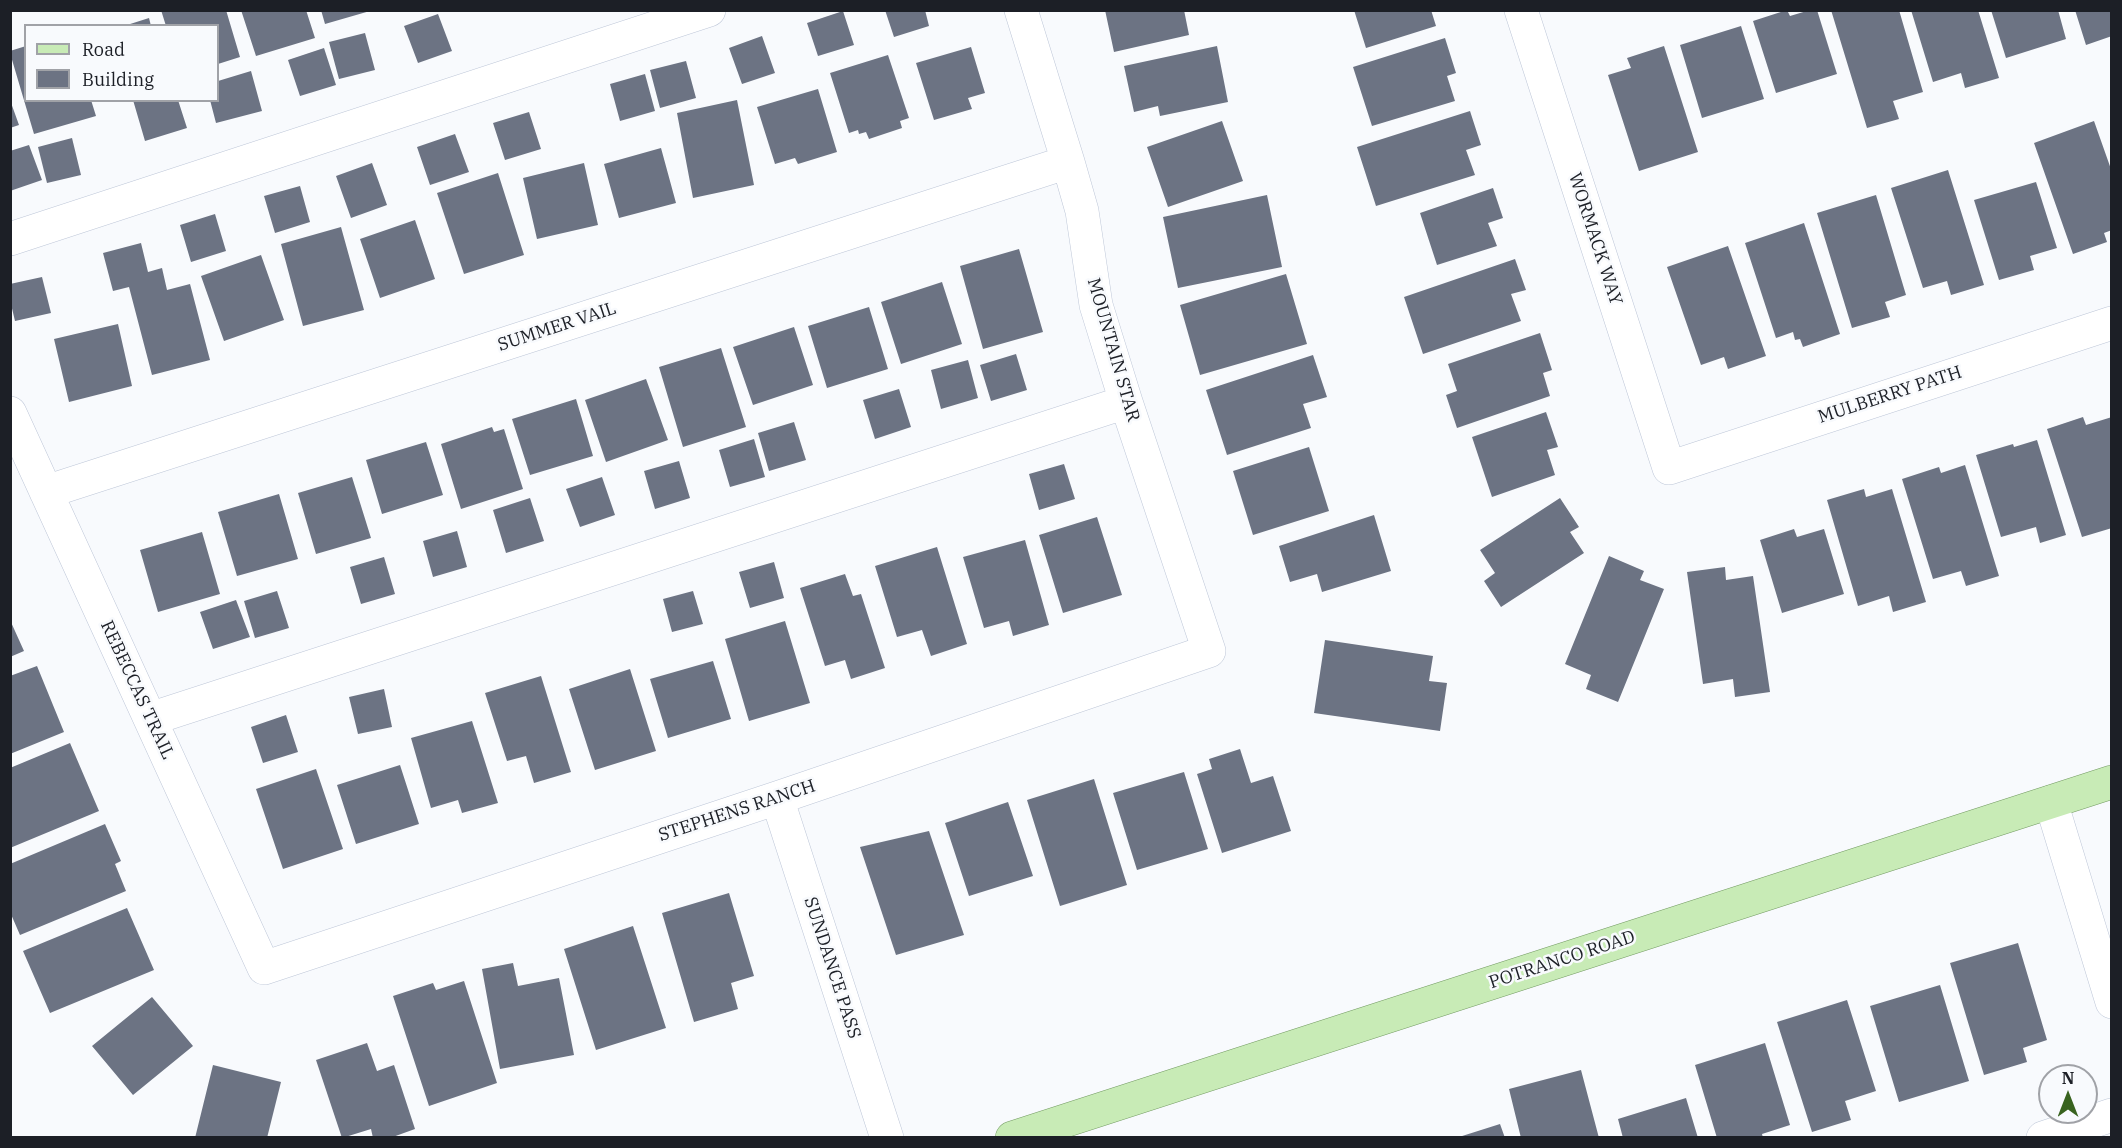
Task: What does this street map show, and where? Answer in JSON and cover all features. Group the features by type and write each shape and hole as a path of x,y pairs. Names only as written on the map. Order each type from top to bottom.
{"main road":[{"name":"POTRANCO ROAD","path":"1012,1137 2112,782"}],"street":[{"path":"10,239 709,10"},
{"name":"MOUNTAIN STAR","path":"1021,10 1082,211 1096,305 1209,651"},
{"name":"WORMACK WAY","path":"1521,10 1669,468"},
{"name":"SUMMER VAIL","path":"46,492 1068,162"},
{"name":"MULBERRY PATH","path":"1669,468 2112,323"},
{"path":"150,719 1126,402"},
{"name":"REBECCAS TRAIL","path":"10,413 264,968"},
{"name":"STEPHENS RANCH","path":"264,968 777,798 1209,651"},
{"name":"SUNDANCE PASS","path":"777,798 887,1137"},
{"path":"2051,802 2112,1002"},
{"path":"2043,1137 2112,1115"}],"building":[{"path":"161,10 226,10 240,57 219,64 219,24 165,24"},
{"path":"241,10 306,10 315,38 256,56"},
{"path":"321,10 370,10 370,11 325,24"},
{"path":"885,10 925,10 929,26 894,37"},
{"path":"1105,10 1184,10 1189,35 1114,52"},
{"path":"1354,10 1431,10 1436,26 1366,48"},
{"path":"1787,10 1790,16 1817,10 1837,74 1776,93 1753,21"},
{"path":"1831,10 1899,10 1923,92 1893,101 1899,119 1867,128"},
{"path":"1911,10 1978,10 1999,78 1965,88 1961,73 1933,82"},
{"path":"1991,10 2058,10 2066,39 2006,58"},
{"path":"2075,10 2112,10 2112,36 2086,45"},
{"path":"843,11 854,45 818,56 807,23"},
{"path":"438,14 452,51 418,63 404,26"},
{"path":"149,18 150,24 130,24"},
{"path":"1741,26 1764,99 1702,118 1680,45"},
{"path":"365,33 375,70 339,79 329,42"},
{"path":"762,36 775,73 742,84 729,48"},
{"path":"1445,38 1456,73 1447,76 1455,101 1372,126 1353,67"},
{"path":"1217,46 1228,102 1160,116 1158,106 1134,112 1124,66"},
{"path":"1664,46 1698,152 1639,171 1608,75 1631,68 1627,58"},
{"path":"24,47 24,100 10,53 10,51"},
{"path":"971,47 985,93 968,98 972,109 934,120 916,63"},
{"path":"324,48 336,85 300,96 288,60"},
{"path":"888,55 909,118 900,121 902,128 869,139 866,132 859,134 858,130 849,133 830,73"},
{"path":"686,61 696,98 660,108 650,70"},
{"path":"251,71 262,111 216,123 211,102 219,102 219,81"},
{"path":"645,74 655,111 620,121 610,84"},
{"path":"818,89 837,152 798,164 795,158 775,164 757,107"},
{"path":"10,100 19,125 10,128"},
{"path":"737,100 754,185 693,198 677,113"},
{"path":"25,102 92,102 96,116 34,134"},
{"path":"134,102 179,102 187,128 145,141"},
{"path":"1470,111 1481,145 1466,150 1475,175 1376,206 1357,147"},
{"path":"529,112 541,149 505,160 493,123"},
{"path":"1222,121 1243,181 1168,207 1147,147"},
{"path":"2094,121 2112,172 2112,230 2104,233 2107,242 2073,254 2034,143"},
{"path":"455,134 469,172 430,185 417,147"},
{"path":"72,138 81,175 47,183 38,147"},
{"path":"29,145 42,180 10,191 10,151"},
{"path":"661,148 676,203 619,218 604,164"},
{"path":"372,163 387,205 351,218 336,176"},
{"path":"584,163 598,225 537,239 523,178"},
{"path":"1948,170 1984,285 1951,295 1947,281 1923,288 1891,188"},
{"path":"498,173 524,255 464,274 437,193"},
{"path":"2036,182 2057,248 2030,256 2034,270 1999,280 1974,200"},
{"path":"300,186 310,222 275,233 264,196"},
{"path":"1493,188 1503,218 1488,223 1497,246 1437,265 1420,213"},
{"path":"1267,195 1282,267 1178,288 1163,217"},
{"path":"1876,195 1906,295 1885,302 1890,317 1852,328 1817,213"},
{"path":"215,214 226,251 191,262 180,225"},
{"path":"415,220 435,279 380,298 360,239"},
{"path":"1804,223 1840,334 1803,347 1800,339 1795,340 1793,332 1776,338 1745,243"},
{"path":"341,227 364,310 303,326 281,244"},
{"path":"141,243 148,272 162,268 167,290 190,284 210,360 152,375 129,287 113,291 103,253"},
{"path":"1728,246 1766,356 1728,369 1724,357 1701,365 1667,267"},
{"path":"1019,249 1043,332 983,349 960,266"},
{"path":"261,255 284,320 224,341 201,276"},
{"path":"1515,259 1526,290 1511,294 1521,321 1423,354 1404,297"},
{"path":"1286,274 1307,344 1200,375 1180,305"},
{"path":"42,277 51,313 15,321 10,300 10,284"},
{"path":"942,282 962,344 901,364 881,302"},
{"path":"869,307 888,369 827,388 808,326"},
{"path":"118,324 132,386 69,402 54,339"},
{"path":"794,327 813,385 753,405 733,347"},
{"path":"1540,333 1552,370 1543,373 1550,396 1457,428 1446,395 1457,391 1448,364"},
{"path":"721,348 746,427 683,447 659,367"},
{"path":"1016,354 1027,390 991,401 980,365"},
{"path":"1313,355 1327,397 1303,404 1311,428 1227,455 1206,390"},
{"path":"968,360 978,398 941,409 931,370"},
{"path":"646,379 668,440 606,462 585,400"},
{"path":"899,389 911,427 875,439 863,400"},
{"path":"576,399 593,456 530,475 512,419"},
{"path":"1546,412 1558,447 1547,450 1555,475 1492,497 1472,437"},
{"path":"2083,417 2086,425 2112,417 2112,528 2082,537 2047,429"},
{"path":"794,422 806,460 769,471 758,433"},
{"path":"492,427 494,432 504,429 523,489 461,509 441,444"},
{"path":"754,439 765,477 730,487 719,450"},
{"path":"2037,440 2066,535 2040,543 2036,527 2001,537 1976,455 2013,444 2014,447"},
{"path":"426,442 443,495 382,514 366,460"},
{"path":"1309,447 1329,511 1253,535 1233,471"},
{"path":"679,461 690,498 655,509 644,471"},
{"path":"1064,464 1075,499 1039,510 1029,474"},
{"path":"1965,465 1999,576 1966,586 1961,571 1933,579 1902,479 1939,467 1941,473"},
{"path":"352,477 371,538 316,554 298,493"},
{"path":"602,477 615,515 580,527 566,489"},
{"path":"1864,489 1866,497 1892,489 1926,602 1893,612 1889,596 1858,606 1827,500"},
{"path":"279,494 298,559 237,576 218,512"},
{"path":"530,498 544,541 506,553 493,510"},
{"path":"1560,498 1579,527 1570,532 1584,553 1501,607 1484,581 1495,573 1480,550"},
{"path":"1374,515 1391,571 1322,592 1317,574 1290,582 1279,546"},
{"path":"1097,517 1122,595 1063,613 1039,535"},
{"path":"1794,529 1797,537 1824,529 1844,594 1782,613 1760,540"},
{"path":"457,531 467,567 433,577 423,541"},
{"path":"202,532 220,594 158,612 140,550"},
{"path":"1025,540 1049,625 1013,636 1009,621 984,628 963,557"},
{"path":"937,547 967,644 931,656 922,630 897,637 875,566"},
{"path":"1609,556 1644,571 1640,580 1664,589 1618,702 1586,689 1591,675 1565,664"},
{"path":"384,557 395,594 361,604 350,567"},
{"path":"774,562 784,598 750,608 739,572"},
{"path":"1725,567 1726,580 1753,576 1770,692 1735,697 1733,679 1703,684 1687,572"},
{"path":"845,574 853,596 861,594 885,668 851,679 845,660 825,666 800,588"},
{"path":"277,591 289,628 255,638 244,601"},
{"path":"693,591 703,624 672,632 663,599"},
{"path":"236,600 250,637 213,649 200,612"},
{"path":"10,620 24,651 10,657"},
{"path":"785,621 810,703 749,721 725,639"},
{"path":"1325,640 1433,656 1429,681 1447,683 1440,731 1314,713"},
{"path":"713,661 731,719 668,738 650,679"},
{"path":"37,666 64,732 10,754 10,676"},
{"path":"630,669 656,751 595,770 569,689"},
{"path":"541,676 571,772 534,783 526,756 507,761 485,693"},
{"path":"384,689 392,727 358,734 349,697"},
{"path":"286,715 298,752 263,763 251,727"},
{"path":"472,721 498,803 462,813 458,800 431,808 411,738"},
{"path":"70,743 99,811 10,848 10,768"},
{"path":"1240,749 1251,783 1273,776 1291,831 1222,853 1197,774 1212,769 1209,759"},
{"path":"400,765 419,824 356,844 337,785"},
{"path":"316,769 343,849 283,869 256,789"},
{"path":"1184,772 1208,849 1137,870 1113,793"},
{"path":"1094,779 1127,885 1060,906 1027,800"},
{"path":"1008,802 1033,876 969,896 945,823"},
{"path":"105,824 121,861 115,864 126,891 20,935 10,912 10,864"},
{"path":"929,831 964,935 896,955 860,847"},
{"path":"729,893 754,976 731,983 738,1009 694,1022 662,913"},
{"path":"127,908 154,970 50,1013 23,951"},
{"path":"633,926 666,1028 596,1050 564,949"},
{"path":"2018,943 2047,1040 2023,1048 2027,1062 1984,1075 1950,963"},
{"path":"513,963 518,986 559,978 574,1055 500,1069 482,969"},
{"path":"464,981 497,1083 429,1106 393,996 433,983 436,990"},
{"path":"1940,985 1969,1081 1899,1102 1870,1006"},
{"path":"152,997 193,1046 133,1095 92,1046"},
{"path":"1847,1000 1876,1091 1845,1101 1851,1120 1812,1132 1777,1022"},
{"path":"367,1043 377,1071 394,1065 415,1129 390,1138 373,1138 371,1129 342,1138 316,1060"},
{"path":"1765,1043 1790,1125 1762,1134 1763,1138 1717,1138 1695,1065"},
{"path":"213,1065 281,1082 267,1138 195,1138"},
{"path":"1581,1070 1599,1138 1521,1138 1509,1089"},
{"path":"1686,1098 1698,1138 1623,1138 1618,1119"},
{"path":"1500,1124 1505,1138 1459,1138 1459,1137"}]}
